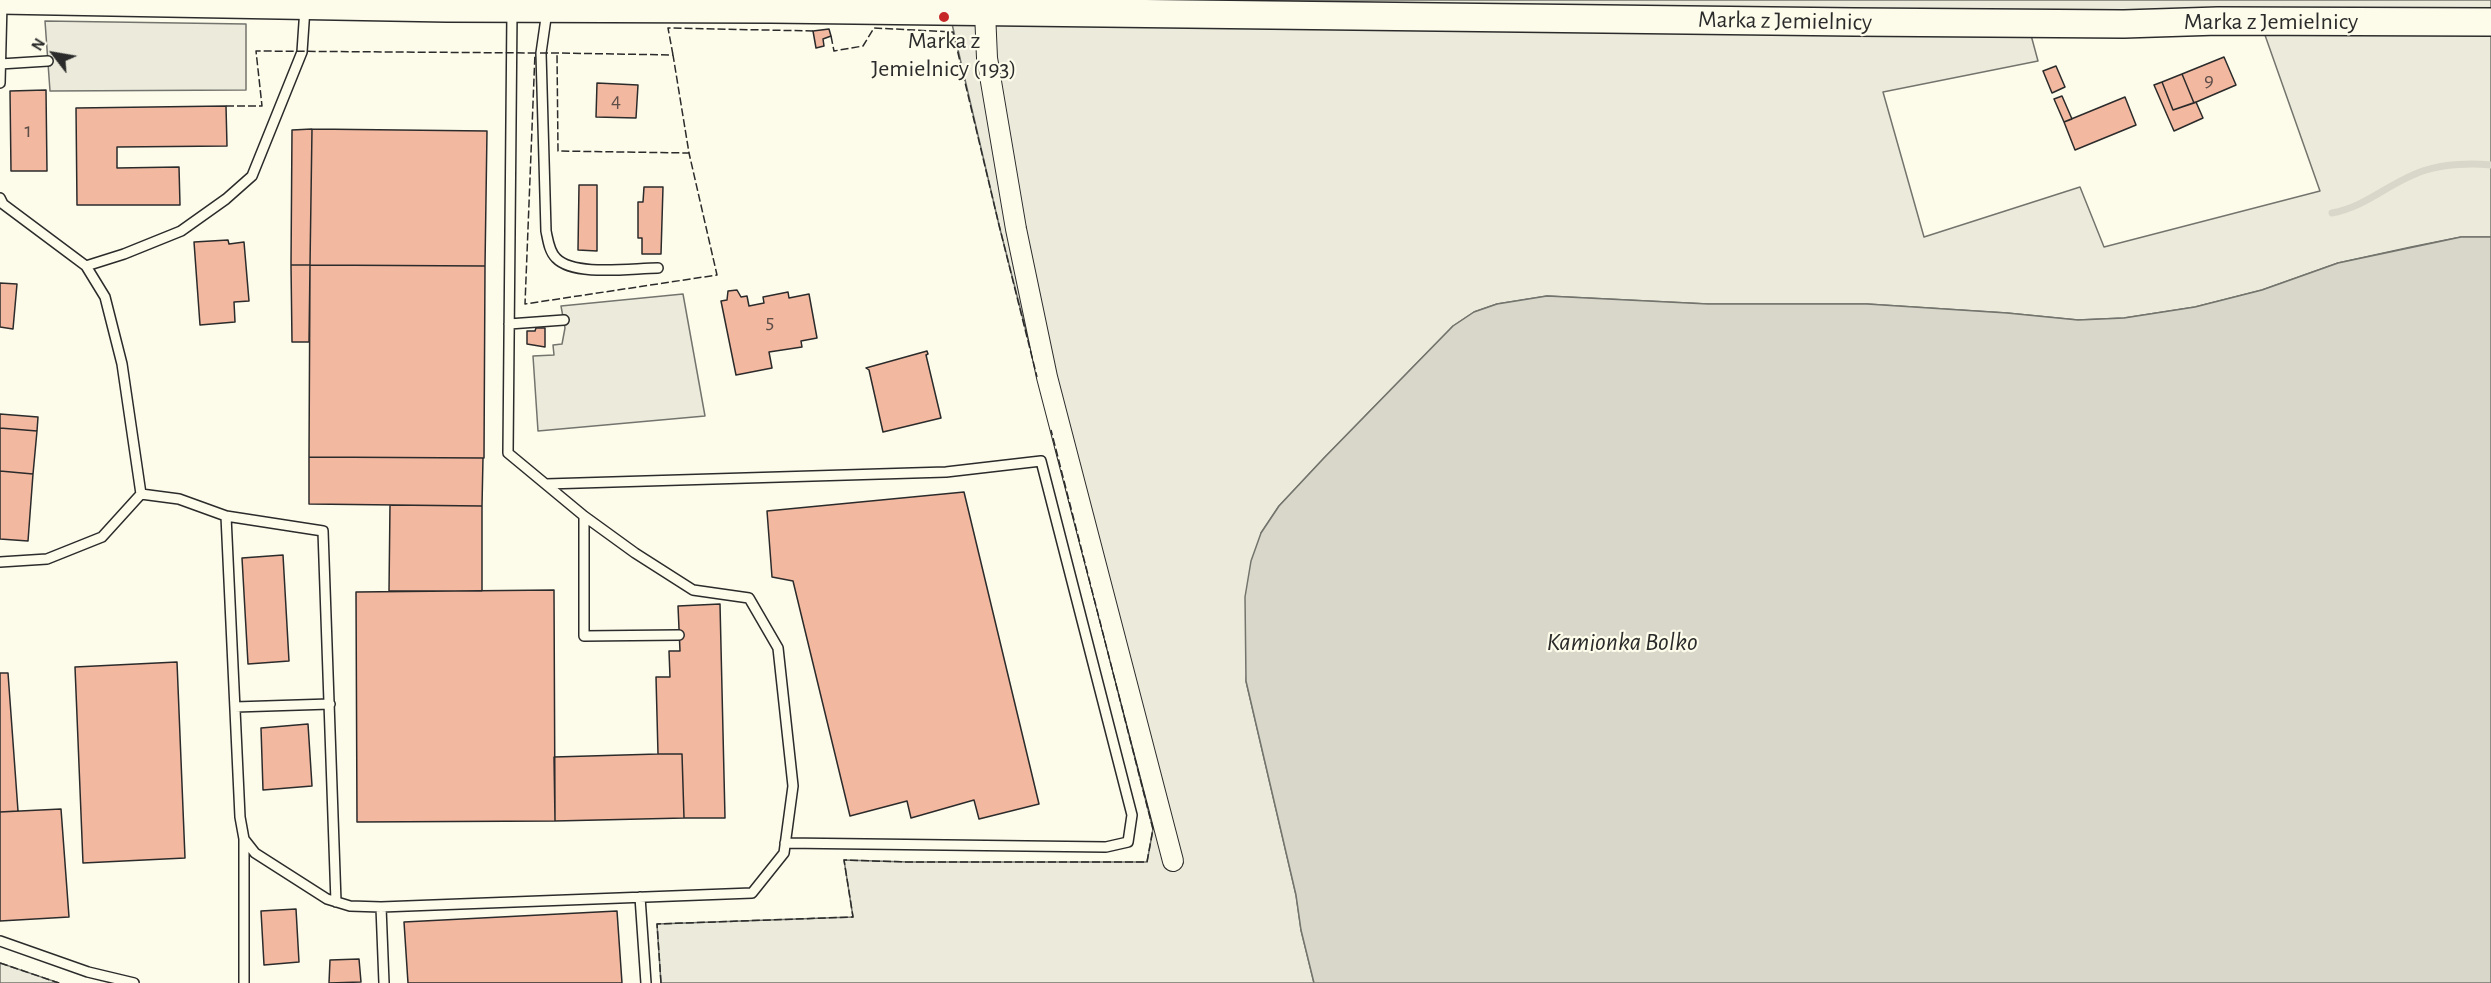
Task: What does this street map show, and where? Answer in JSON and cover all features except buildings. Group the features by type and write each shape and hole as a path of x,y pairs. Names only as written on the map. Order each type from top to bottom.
{"main road":[{"name":"Marka z Jemielnicy","path":"1,0 512,9 2124,24 2218,21 2491,22"}],"street":[{"path":"986,12 987,58 1016,229 1047,377 1173,861"}],"lane":[{"path":"0,82 1,0"},
{"path":"86,266 124,254 181,231 226,199 252,176 302,52 305,6"},
{"path":"244,839 255,853 327,899 350,906 381,907 752,893 784,853 793,786 778,648 749,598 693,590 635,553 584,516 508,453 512,9"},
{"path":"548,9 541,53 546,231 551,252 557,260 586,270 658,268"},
{"path":"0,64 48,61"},
{"path":"0,198 3,204 86,266 105,297 122,364 141,494"},
{"path":"509,324 564,320"},
{"path":"546,484 946,472 1041,461 1131,815 1128,842 1106,847 785,843"},
{"path":"141,494 179,499 226,516 323,531 336,902"},
{"path":"0,562 47,559 102,537 141,494"},
{"path":"226,516 240,817 244,839 244,983"},
{"path":"584,516 584,636 679,634"},
{"path":"235,707 330,704"},
{"path":"640,897 646,983"},
{"path":"381,907 384,983"},
{"path":"0,941 88,972 134,983"}],"shaded area":[{"path":"271,0 2491,0 2491,237 2461,237 2338,263 2262,290 2195,307 2124,318 2078,320 1867,304 1708,304 1547,296 1497,304 1474,312 1453,326 1324,458 1279,506 1261,533 1246,681 1314,983 661,983 657,924 853,917 844,860 1147,862 1153,829 999,225 949,11","holes":["2260,21 2320,191 2104,247 2080,187 1924,237 1883,92 2038,61 2028,24"]},
{"path":"45,21 246,24 246,90 50,91"},
{"path":"683,294 705,416 538,431 533,356 554,355 553,345 562,344 565,328 561,306"},
{"path":"0,963 59,983 0,983"}],"water":[{"name":"Kamionka Bolko","path":"2461,237 2491,237 2491,983 1314,983 1246,681 1245,597 1251,561 1261,533 1279,506 1453,326 1474,312 1497,304 1547,296 1708,304 1867,304 2078,320 2124,318 2195,307 2262,290 2338,263"}],"waterway":[{"path":"2332,213 2357,205 2402,180 2426,170 2458,164 2491,165"}],"fence":[{"path":"673,55 668,28 813,31"},
{"path":"831,36 834,51 863,46 874,28 953,32 1037,377"},
{"path":"226,106 262,106 256,51 535,53 525,304 717,275 689,153"},
{"path":"540,53 557,53 673,55 689,153 558,151 557,53"},
{"path":"661,983 657,924 853,917 844,860 1147,862 1153,829 1051,430"},
{"path":"0,963 59,983"}],"place":[{"name":"Marka z Jemielnicy (193)","path":"944,17"}]}
